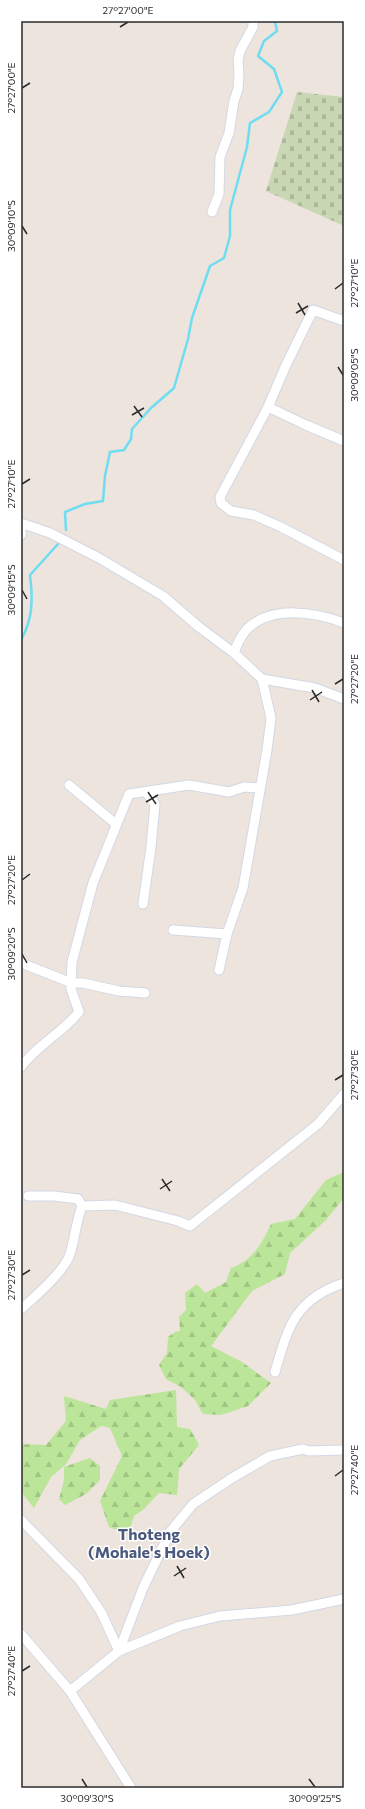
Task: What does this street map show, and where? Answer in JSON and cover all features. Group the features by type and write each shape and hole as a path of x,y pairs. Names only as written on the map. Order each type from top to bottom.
{"street":[{"path":"212,212 219,194 220,157 229,133 234,101 238,89 238,60 240,51 253,27 253,21"},
{"path":"344,321 314,310 286,365 268,408 220,497 222,503 231,511 254,515 344,560"},
{"path":"268,408 344,441"},
{"path":"21,523 50,533 99,558 163,596 199,627 234,653 262,679 315,688 344,699"},
{"path":"21,529 21,535"},
{"path":"234,653 239,640 248,629 259,621 277,616 294,613 327,617 344,623"},
{"path":"219,970 227,934 244,888 258,813 260,788 271,718 262,679"},
{"path":"69,785 116,824"},
{"path":"21,1067 42,1045 65,1028 79,1012 71,989 72,962 93,883 129,794 147,793 189,785 229,792 244,787 260,788"},
{"path":"143,904 155,804 147,793"},
{"path":"174,930 227,934"},
{"path":"21,963 72,983 83,982 119,991 145,993"},
{"path":"82,1206 115,1205 178,1221 190,1226 318,1124 344,1094"},
{"path":"21,1309 42,1290 70,1255 75,1226 82,1206 78,1199 54,1196 28,1196"},
{"path":"275,1372 290,1326 303,1306 315,1295 344,1283"},
{"path":"119,1651 143,1588 170,1532 193,1504 232,1478 270,1456 303,1449 309,1451 344,1450"},
{"path":"21,1520 79,1579 101,1612 119,1651"},
{"path":"70,1691 119,1651 180,1626 220,1616 292,1610 344,1599"},
{"path":"22,1636 70,1691 131,1788"}],"green space":[{"path":"297,92 344,97 344,226 266,191"},
{"path":"344,1172 344,1198 325,1221 290,1253 285,1274 252,1291 211,1346 242,1362 271,1383 248,1406 221,1415 203,1414 195,1400 181,1387 166,1379 159,1365 167,1353 168,1337 175,1332 180,1331 179,1317 186,1310 185,1293 197,1284 205,1293 226,1282 231,1268 239,1265 251,1256 264,1238 271,1224 295,1219 326,1180"},
{"path":"176,1390 177,1427 190,1429 199,1445 179,1469 177,1495 159,1493 144,1509 134,1516 128,1534 109,1527 100,1501 122,1456 110,1428 101,1426 80,1440 66,1464 51,1477 34,1508 21,1492 21,1444 46,1445 66,1421 64,1396 106,1409 110,1400"},
{"path":"90,1458 100,1466 100,1480 86,1494 65,1505 59,1499 64,1480 64,1467"}],"waterway":[{"path":"66,530 65,512 85,504 103,501 105,476 110,452 124,450 131,439 132,429 151,408 174,388 188,339 192,318 210,266 224,258 230,236 230,210 247,147 250,123 269,112 282,92 274,69 258,56 264,41 277,31 275,21"},
{"path":"21,640 30,617 32,601 30,575 58,544"}],"district":[{"name":"Thoteng (Mohale's Hoek)","path":"149,1542"}]}
